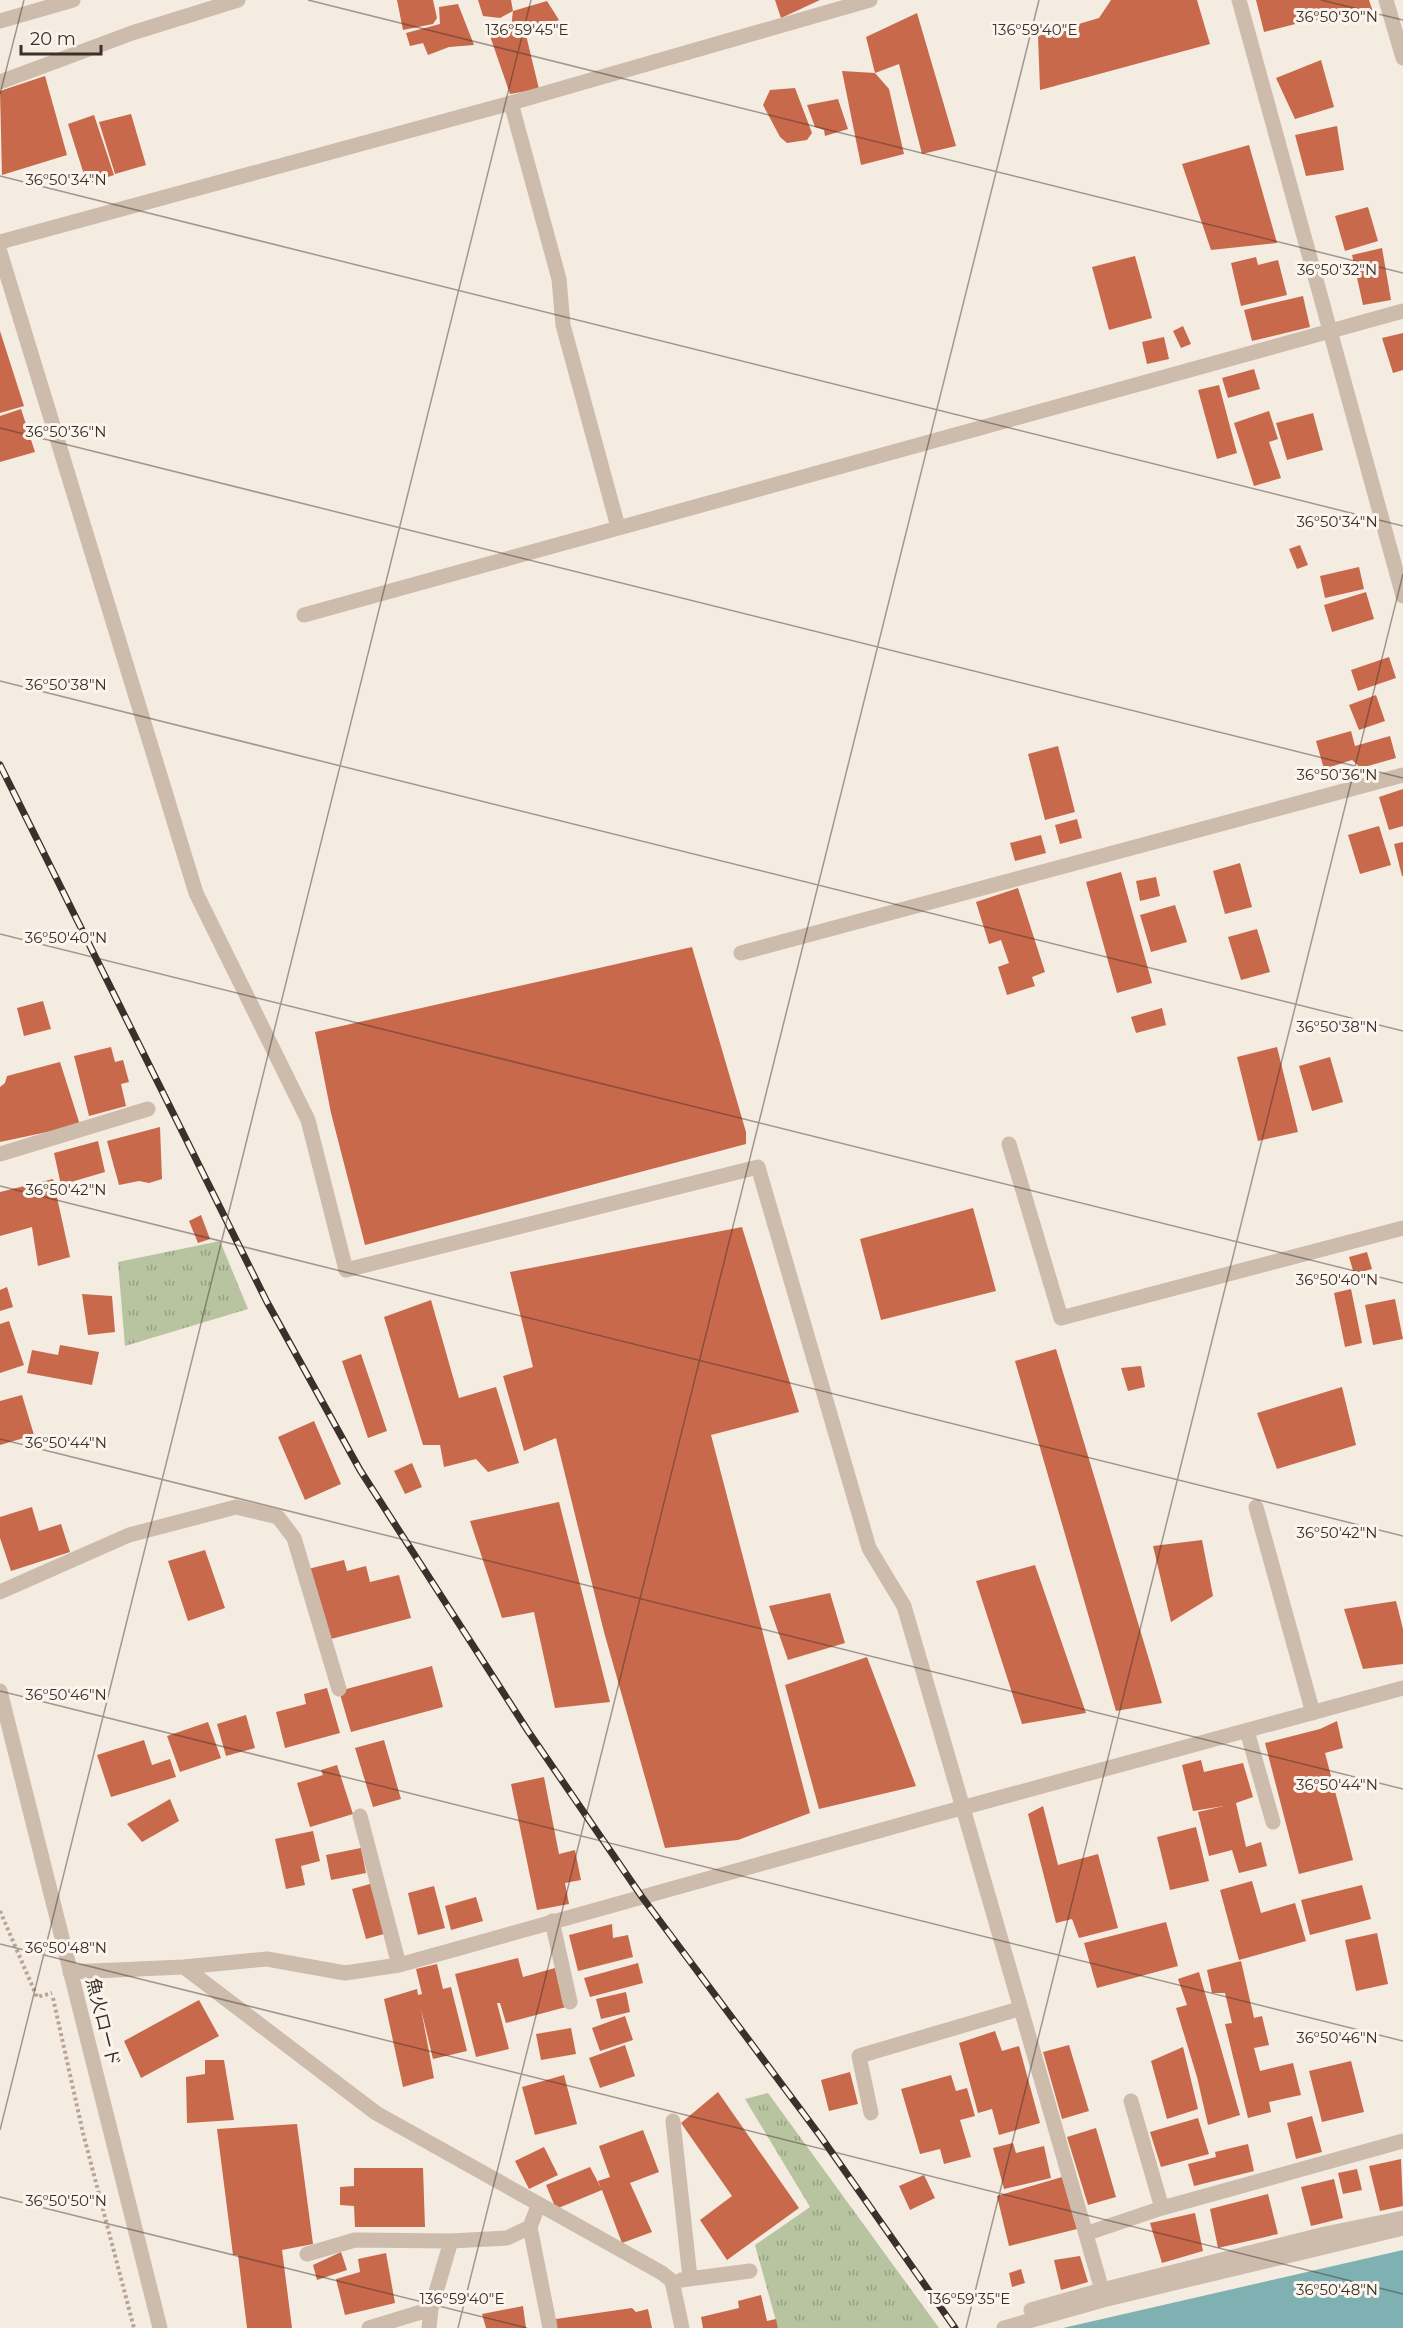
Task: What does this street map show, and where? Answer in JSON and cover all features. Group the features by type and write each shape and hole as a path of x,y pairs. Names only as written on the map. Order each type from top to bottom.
{"street":[{"path":"0,21 73,0"},
{"path":"0,82 132,33 238,0"},
{"path":"0,242 511,103 870,0"},
{"path":"1239,0 1403,596"},
{"path":"1386,0 1403,58"},
{"path":"511,103 559,279 563,325 618,526"},
{"path":"0,252 196,893 308,1120 346,1270 758,1167 869,1548 904,1606 1019,2009 1088,2233 1102,2290"},
{"path":"304,615 618,526 1403,311"},
{"path":"741,953 1403,775"},
{"path":"0,1154 148,1109"},
{"path":"1009,1144 1061,1318 1403,1228"},
{"path":"0,1592 129,1535 236,1507 278,1517 294,1538 339,1689"},
{"path":"1256,1507 1313,1713"},
{"path":"70,1972 184,1967 267,1959 345,1973 399,1965 1403,1688"},
{"name":"魚火ロード","path":"0,1691 160,2328"},
{"path":"1247,1731 1273,1822"},
{"path":"360,1816 399,1965"},
{"path":"552,1921 570,2002"},
{"path":"184,1967 376,2114 538,2206 663,2273 672,2281 681,2328"},
{"path":"871,2113 859,2056 1019,2009"},
{"path":"1131,2101 1162,2208"},
{"path":"673,2121 690,2278"},
{"path":"1088,2233 1162,2208 1403,2142"},
{"path":"538,2206 530,2227 549,2328"},
{"path":"1031,2310 1325,2234 1403,2218"},
{"path":"307,2254 355,2240 451,2241 507,2238 530,2227"},
{"path":"1004,2328 1103,2300 1403,2228"},
{"path":"429,2328 431,2309 451,2241"},
{"path":"672,2281 750,2271"},
{"path":"369,2328 431,2309"}],"path":[{"path":"0,1911 37,1996 52,1993"},
{"path":"50,1984 83,2133 134,2328"}],"green space":[{"path":"220,1241 248,1309 125,1346 118,1262"},
{"path":"768,2093 939,2328 778,2328 755,2245 810,2207 745,2099"}],"water":[{"path":"1403,2250 1403,2328 1063,2328"}],"building":[{"path":"397,0 433,0 437,18 433,24 403,30"},
{"path":"478,0 511,0 513,11 500,18 483,16"},
{"path":"775,0 820,0 781,18"},
{"path":"1111,0 1197,0 1210,44 1040,90 1038,36 1099,18"},
{"path":"1256,0 1369,0 1373,12 1323,25 1315,19 1264,32"},
{"path":"547,1 559,20 526,35 539,89 510,94 490,36 511,28 513,11"},
{"path":"458,4 474,45 449,47 428,55 423,43 410,46 406,33 440,24 439,7"},
{"path":"917,13 956,146 922,154 899,64 875,73 866,37"},
{"path":"1321,60 1334,107 1295,119 1276,78"},
{"path":"842,71 875,73 889,89 904,154 861,165"},
{"path":"45,76 67,155 2,175 0,91"},
{"path":"795,88 812,133 807,140 787,143 780,137 763,105 770,90"},
{"path":"838,99 848,129 825,136 824,130 815,127 807,105"},
{"path":"131,114 146,165 115,174 99,122"},
{"path":"94,115 114,175 87,184 68,124"},
{"path":"1337,126 1344,170 1306,176 1295,135"},
{"path":"1249,145 1277,243 1211,250 1182,164"},
{"path":"1368,207 1378,241 1345,251 1335,216"},
{"path":"1382,248 1391,300 1363,305 1352,255"},
{"path":"1135,256 1152,318 1109,330 1092,267"},
{"path":"1256,257 1258,265 1278,260 1287,295 1241,306 1231,263"},
{"path":"1303,296 1310,327 1252,341 1244,310"},
{"path":"1183,326 1191,344 1181,348 1173,331"},
{"path":"0,331 24,406 0,413"},
{"path":"1403,333 1403,370 1393,373 1382,338"},
{"path":"1164,337 1169,359 1147,364 1142,342"},
{"path":"1254,369 1260,389 1228,398 1222,378"},
{"path":"1219,385 1237,453 1217,459 1198,390"},
{"path":"21,409 35,452 0,462 0,416"},
{"path":"1269,411 1278,439 1269,442 1281,478 1254,486 1234,423"},
{"path":"1313,413 1323,450 1287,460 1276,423"},
{"path":"1300,545 1308,565 1297,569 1289,549"},
{"path":"1359,567 1364,589 1325,598 1320,576"},
{"path":"1366,592 1374,619 1332,632 1324,605"},
{"path":"1389,657 1396,678 1358,691 1351,670"},
{"path":"1376,695 1385,721 1359,730 1349,705"},
{"path":"1351,731 1355,746 1390,736 1396,758 1361,768 1352,760 1324,769 1316,741"},
{"path":"1058,746 1075,812 1045,820 1028,754"},
{"path":"1403,789 1403,826 1389,830 1379,797"},
{"path":"1077,819 1082,838 1060,844 1055,825"},
{"path":"1379,826 1391,865 1360,874 1348,835"},
{"path":"1041,835 1046,853 1015,861 1010,843"},
{"path":"1403,842 1403,876 1402,876 1394,844"},
{"path":"1240,863 1252,907 1225,914 1213,871"},
{"path":"1121,872 1152,983 1117,993 1086,882"},
{"path":"1156,877 1160,896 1140,901 1136,881"},
{"path":"1018,888 1045,972 1032,977 1035,986 1007,995 998,967 1009,963 1001,940 989,944 976,902"},
{"path":"1175,905 1187,942 1151,952 1140,915"},
{"path":"1257,929 1270,972 1241,980 1228,937"},
{"path":"692,947 746,1132 746,1144 365,1245 331,1113 315,1032"},
{"path":"43,1001 51,1029 24,1036 17,1008"},
{"path":"1162,1008 1166,1025 1136,1033 1131,1017"},
{"path":"111,1047 115,1062 123,1060 129,1082 121,1084 126,1106 89,1116 74,1056"},
{"path":"1277,1047 1298,1132 1258,1141 1237,1057"},
{"path":"1330,1057 1343,1102 1312,1111 1299,1066"},
{"path":"60,1062 80,1125 0,1142 0,1087 5,1083 7,1076"},
{"path":"160,1127 162,1179 149,1183 139,1181 119,1185 107,1141"},
{"path":"98,1141 105,1172 61,1185 54,1153"},
{"path":"53,1179 70,1257 38,1266 32,1227 0,1236 0,1192"},
{"path":"973,1208 996,1291 881,1320 860,1239"},
{"path":"201,1215 210,1239 198,1243 189,1221"},
{"path":"742,1227 799,1412 711,1435 810,1813 738,1840 665,1848 604,1632 556,1438 524,1451 503,1376 533,1367 510,1272"},
{"path":"1367,1252 1372,1269 1354,1274 1349,1257"},
{"path":"7,1287 13,1307 0,1311 0,1290"},
{"path":"1351,1289 1362,1343 1345,1347 1334,1293"},
{"path":"82,1294 112,1296 115,1332 88,1335"},
{"path":"1395,1299 1403,1339 1373,1345 1365,1305"},
{"path":"431,1300 459,1398 496,1387 519,1463 488,1472 476,1459 444,1467 440,1445 423,1445 384,1317"},
{"path":"9,1321 24,1365 0,1373 0,1324"},
{"path":"60,1345 99,1352 92,1385 27,1373 32,1350 58,1355"},
{"path":"1056,1349 1162,1703 1116,1711 1015,1361"},
{"path":"361,1354 387,1431 368,1438 342,1361"},
{"path":"1141,1366 1145,1387 1128,1391 1121,1368"},
{"path":"1342,1387 1356,1445 1277,1469 1257,1413"},
{"path":"22,1395 34,1435 0,1445 0,1401"},
{"path":"314,1421 341,1484 305,1500 278,1437"},
{"path":"412,1463 422,1487 405,1494 394,1471"},
{"path":"559,1502 610,1702 555,1708 534,1612 502,1618 470,1521"},
{"path":"32,1507 39,1531 61,1524 70,1552 11,1571 0,1538 0,1517"},
{"path":"1202,1540 1213,1596 1171,1622 1153,1546"},
{"path":"205,1550 225,1608 188,1621 168,1561"},
{"path":"344,1560 347,1571 366,1566 370,1582 399,1575 411,1618 327,1640 308,1569"},
{"path":"1035,1565 1086,1713 1022,1724 976,1581"},
{"path":"830,1593 845,1643 788,1660 769,1606"},
{"path":"1396,1601 1403,1629 1403,1664 1363,1669 1344,1609"},
{"path":"867,1657 916,1786 819,1809 785,1685"},
{"path":"432,1666 443,1707 351,1732 339,1691"},
{"path":"327,1688 340,1733 285,1748 276,1712 306,1704 304,1694"},
{"path":"246,1715 255,1748 226,1756 217,1724"},
{"path":"1337,1721 1343,1748 1325,1753 1353,1860 1299,1874 1265,1743 1320,1729"},
{"path":"208,1722 221,1758 180,1772 167,1736"},
{"path":"144,1740 152,1765 170,1759 176,1777 111,1797 97,1755"},
{"path":"384,1740 401,1799 373,1807 355,1748"},
{"path":"1201,1760 1204,1772 1243,1763 1253,1797 1236,1803 1246,1847 1261,1842 1267,1866 1239,1873 1232,1850 1209,1856 1198,1812 1224,1806 1193,1811 1182,1765"},
{"path":"337,1765 353,1814 310,1827 297,1783 323,1775 321,1770"},
{"path":"544,1777 559,1854 575,1850 581,1880 565,1883 569,1904 537,1910 511,1784"},
{"path":"170,1799 179,1821 142,1842 127,1824"},
{"path":"1043,1806 1058,1865 1098,1854 1118,1928 1079,1938 1072,1919 1056,1923 1028,1814"},
{"path":"1196,1827 1209,1881 1170,1890 1157,1837"},
{"path":"313,1831 320,1861 301,1866 305,1885 286,1889 275,1839"},
{"path":"361,1848 366,1873 331,1880 326,1855"},
{"path":"1252,1881 1261,1913 1295,1903 1306,1941 1239,1960 1220,1890"},
{"path":"377,1882 391,1932 366,1939 352,1889"},
{"path":"1362,1885 1371,1919 1310,1935 1301,1900"},
{"path":"434,1886 445,1928 418,1935 408,1893"},
{"path":"476,1897 483,1921 451,1930 445,1906"},
{"path":"1166,1922 1178,1966 1097,1988 1084,1943"},
{"path":"612,1924 613,1938 628,1935 633,1957 578,1971 569,1935"},
{"path":"1377,1933 1388,1984 1356,1991 1345,1940"},
{"path":"518,1958 523,1977 555,1968 566,2007 506,2023 500,2003 497,2003 509,2049 476,2057 455,1974"},
{"path":"1241,1961 1254,2018 1262,2016 1269,2045 1254,2048 1260,2071 1293,2063 1301,2095 1269,2102 1271,2112 1248,2118 1225,2024 1232,2023 1225,1993 1212,1993 1207,1970"},
{"path":"638,1963 643,1983 590,1997 584,1978"},
{"path":"437,1964 443,1989 451,1987 467,2051 433,2059 421,2009 434,2078 403,2087 384,1999 417,1989 418,1995 422,1994 416,1969"},
{"path":"1199,1972 1240,2115 1208,2125 1197,2077 1176,2008 1187,2005 1178,1979"},
{"path":"626,1992 630,2012 601,2019 596,1999"},
{"path":"199,2000 219,2036 141,2078 124,2041"},
{"path":"625,2016 633,2040 600,2051 592,2028"},
{"path":"571,2028 576,2054 541,2060 536,2034"},
{"path":"995,2031 1002,2051 1019,2046 1040,2123 999,2135 992,2109 978,2113 959,2043"},
{"path":"625,2045 635,2076 600,2088 589,2058"},
{"path":"1069,2045 1089,2111 1062,2119 1043,2052"},
{"path":"1183,2047 1198,2109 1167,2119 1151,2061"},
{"path":"205,2060 224,2060 234,2120 187,2123 186,2077 205,2074"},
{"path":"1351,2061 1364,2112 1322,2122 1309,2071"},
{"path":"850,2072 858,2104 829,2111 821,2080"},
{"path":"564,2075 577,2124 535,2135 522,2087"},
{"path":"951,2075 956,2091 967,2088 975,2116 960,2120 971,2157 944,2164 940,2149 920,2154 901,2089"},
{"path":"718,2092 799,2208 727,2260 700,2220 732,2196 681,2123"},
{"path":"1312,2116 1322,2152 1296,2159 1287,2123"},
{"path":"1198,2118 1209,2154 1161,2167 1150,2132"},
{"path":"297,2124 313,2244 282,2250 292,2328 247,2328 238,2255 233,2255 217,2129"},
{"path":"1096,2128 1116,2197 1088,2205 1067,2137"},
{"path":"643,2130 659,2172 630,2183 652,2232 622,2243 602,2190 556,2209 546,2185 590,2167 601,2188 598,2181 610,2177 599,2146"},
{"path":"1013,2143 1016,2153 1044,2146 1051,2178 1004,2189 993,2148"},
{"path":"1248,2144 1254,2171 1194,2186 1188,2164 1216,2157 1215,2152"},
{"path":"544,2147 558,2175 529,2189 515,2161"},
{"path":"1401,2159 1403,2206 1380,2211 1369,2166"},
{"path":"354,2168 423,2168 425,2227 355,2227 354,2206 340,2205 340,2187 354,2186"},
{"path":"1357,2169 1362,2190 1343,2194 1338,2173"},
{"path":"924,2175 935,2198 910,2210 899,2186"},
{"path":"1062,2177 1077,2229 1009,2246 997,2196"},
{"path":"1334,2179 1343,2218 1311,2226 1301,2187"},
{"path":"1268,2194 1278,2234 1218,2248 1210,2209"},
{"path":"1195,2213 1203,2251 1162,2263 1150,2223"},
{"path":"341,2252 347,2270 317,2280 313,2265"},
{"path":"386,2253 395,2303 345,2315 336,2279 360,2272 358,2259"},
{"path":"1080,2256 1088,2282 1061,2290 1054,2260"},
{"path":"1021,2269 1025,2283 1012,2287 1009,2273"},
{"path":"761,2295 767,2321 776,2319 778,2328 703,2328 701,2317 739,2308 738,2301"},
{"path":"523,2306 526,2328 486,2328 482,2314"},
{"path":"632,2308 636,2312 648,2309 652,2328 557,2328 556,2319"}],"railway":[{"path":"0,765 267,1302 360,1470 528,1731 642,1897 821,2137 955,2328"}]}
